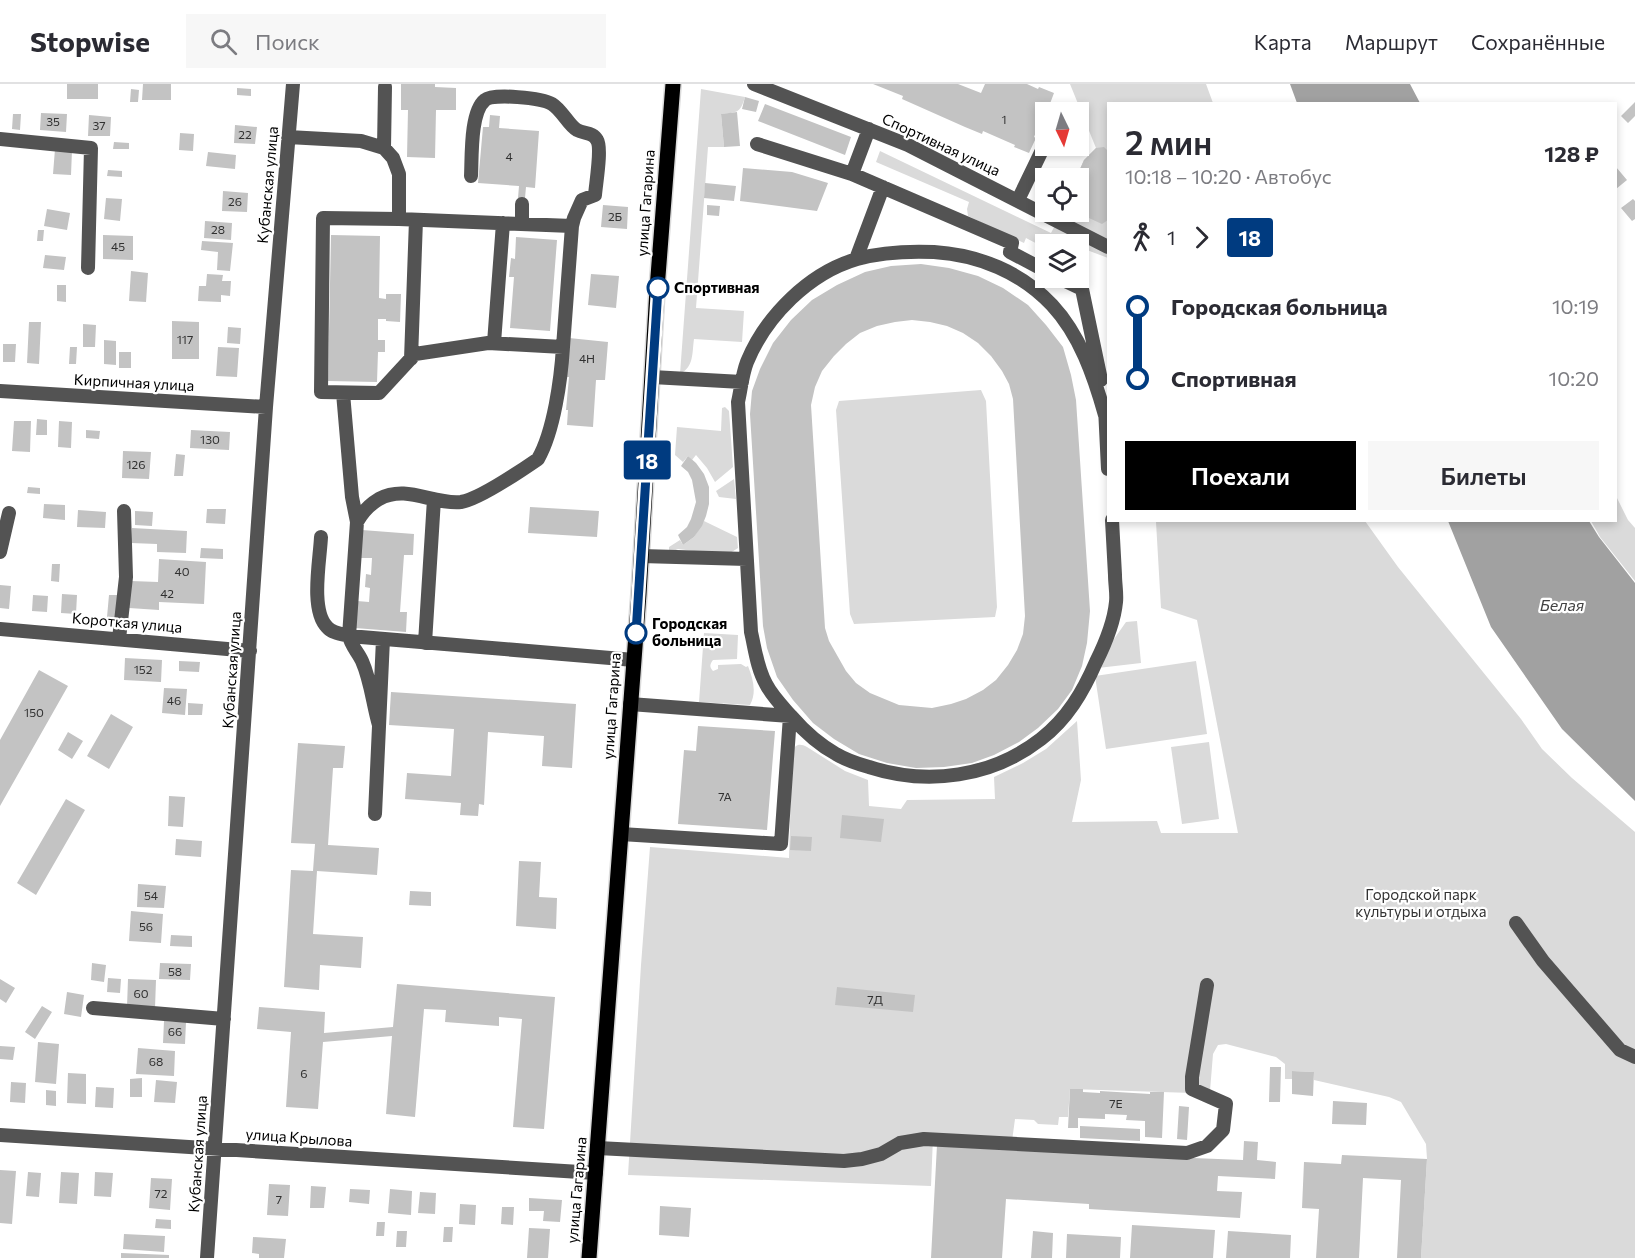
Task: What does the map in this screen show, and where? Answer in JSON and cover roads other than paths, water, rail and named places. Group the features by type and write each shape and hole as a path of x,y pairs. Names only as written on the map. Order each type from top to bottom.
{"main road":[{"name":"улица Гагарина","path":"589,1258 634,660 664,189 673,84"}],"street":[{"name":"Кубанская улица","path":"207,1258 267,407 293,84"},
{"name":"Спортивная улица","path":"754,84 908,145 1107,246"},
{"path":"384,148 385,87"},
{"path":"357,522 362,512 370,505 383,497 397,493 462,502 477,496 538,459 543,450 560,386 572,226 582,200 595,195 599,146 596,138 590,133 579,132 552,104 540,100 492,96 484,100 475,120 471,176"},
{"path":"852,174 869,129"},
{"path":"288,137 361,141 384,148 393,158 399,174 399,219"},
{"path":"0,139 91,148 88,268"},
{"path":"757,144 852,174 883,187 1012,243 1010,252 1035,264"},
{"path":"1018,200 1039,156"},
{"path":"856,259 883,187"},
{"path":"522,204 522,224"},
{"path":"563,347 488,343 415,354 379,393 321,392 323,218 416,219 572,226"},
{"path":"411,359 416,219"},
{"path":"494,343 503,223"},
{"path":"1105,415 1096,382 1073,332 1052,305 1009,271 985,261 952,253 918,251 885,253 856,259 831,270 812,282 777,313 765,329 747,363 738,402 751,632 766,683 779,704 790,716 815,741 837,755 883,771 908,776 936,777 986,769 1024,751 1041,739 1067,713 1087,684 1106,642 1117,601 1112,522"},
{"path":"1080,288 1082,289 1104,392 1107,451"},
{"path":"652,377 742,382"},
{"name":"Кирпичная улица","path":"0,391 267,407"},
{"path":"343,393 352,497 357,522 349,636 366,672 379,725"},
{"path":"425,643 434,499"},
{"path":"119,639 126,577 124,511"},
{"path":"0,552 9,513"},
{"path":"321,537 318,608 321,619 335,633 425,643 634,660"},
{"path":"641,556 747,559"},
{"name":"Короткая улица","path":"0,629 250,651"},
{"path":"375,814 383,639"},
{"path":"630,704 790,716"},
{"path":"621,834 781,844 790,716"},
{"path":"1516,922 1543,961 1620,1050 1635,1057"},
{"path":"598,1148 844,1161 862,1160 880,1154 900,1143 924,1139 1187,1153 1207,1146 1223,1130 1226,1104 1192,1089 1207,985"},
{"path":"93,1008 224,1019"},
{"name":"улица Крылова","path":"0,1135 596,1173"}],"water":[{"path":"1290,84 1410,84 1419,102 1297,102"},
{"name":"Белая","path":"1448,522 1590,522 1635,583 1635,801 1562,729 1491,627"}],"place":[{"name":"Спортивная","path":"658,288"},
{"name":"Городская больница","path":"636,633"}],"park label":[{"name":"Городской парк культуры и отдыха","path":"1421,904"}]}
